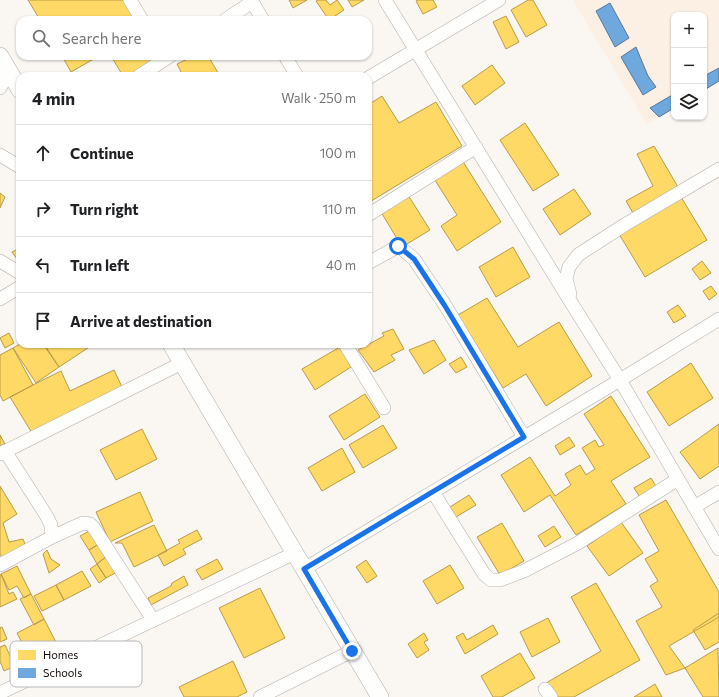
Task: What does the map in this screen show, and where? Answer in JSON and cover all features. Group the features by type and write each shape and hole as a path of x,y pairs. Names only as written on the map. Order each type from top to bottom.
{"street":[{"path":"130,0 140,16"},
{"path":"385,0 620,380 719,549"},
{"path":"372,76 499,0"},
{"path":"231,16 252,1 261,16"},
{"path":"0,56 16,83"},
{"path":"145,72 163,60"},
{"path":"287,60 295,72"},
{"path":"0,88 9,71"},
{"path":"372,212 476,147"},
{"path":"0,155 16,165"},
{"path":"572,304 566,279 569,267 578,255 626,224 719,169"},
{"path":"372,261 398,246 414,259 445,306 524,437"},
{"path":"0,261 16,271"},
{"path":"0,300 16,290"},
{"path":"304,569 719,319"},
{"path":"173,348 380,697"},
{"path":"347,348 384,408"},
{"path":"52,537 51,525 46,516 3,452 182,363"},
{"path":"433,492 484,574 491,580 500,580 524,571 578,543 678,479"},
{"path":"694,507 719,492"},
{"path":"0,565 52,537 83,523 90,524 153,620"},
{"path":"109,641 295,553"},
{"path":"260,697 352,651"},
{"path":"0,693 13,687"}],"shaded area":[{"path":"573,0 719,0 719,81 707,88 707,12 671,12 671,110 647,124"}],"building: Homes":[{"path":"28,0 127,0 137,16 38,16"},
{"path":"289,0 307,0 293,8"},
{"path":"326,0 330,5 337,0 344,10 335,16 326,16 316,1"},
{"path":"348,0 364,0 352,7"},
{"path":"433,0 437,7 423,14 416,1"},
{"path":"528,0 533,0 547,25 526,37 511,10"},
{"path":"506,16 519,42 506,49 493,22"},
{"path":"64,60 92,60 71,72"},
{"path":"113,60 154,60 135,72 121,72"},
{"path":"186,60 210,60 218,72 181,72 177,64"},
{"path":"492,65 505,83 475,105 462,86"},
{"path":"382,96 399,123 436,102 462,146 372,201 372,102"},
{"path":"525,123 559,175 533,191 500,140"},
{"path":"654,146 678,187 633,213 626,201 653,186 637,154"},
{"path":"462,160 501,222 457,251 441,226 457,215 433,177"},
{"path":"574,189 591,214 560,235 543,209"},
{"path":"0,193 5,197 0,208"},
{"path":"408,195 430,230 402,247 381,212"},
{"path":"681,197 707,240 645,277 619,234"},
{"path":"513,247 530,277 496,297 479,267"},
{"path":"16,250 16,258 12,252"},
{"path":"702,261 711,273 700,280 692,269"},
{"path":"711,286 717,294 709,300 703,291"},
{"path":"487,298 518,347 559,322 592,376 546,406 526,374 503,388 458,315"},
{"path":"678,305 686,316 674,323 667,312"},
{"path":"393,329 404,349 391,355 395,360 374,372 358,350 362,348 372,348 372,342 384,336 382,333"},
{"path":"9,333 14,343 5,348 0,338"},
{"path":"434,340 446,360 424,374 409,350"},
{"path":"16,346 16,348 47,348 59,367 36,383 13,348"},
{"path":"13,348 33,385 3,401 0,395 0,355"},
{"path":"46,348 88,348 59,367"},
{"path":"338,348 341,348 351,367 315,390 302,369"},
{"path":"461,357 467,367 456,373 449,364"},
{"path":"691,363 713,398 669,426 647,392"},
{"path":"114,370 123,389 32,433 10,397 61,371 70,391"},
{"path":"365,394 380,417 344,440 329,416"},
{"path":"611,396 650,457 611,481 626,504 576,535 550,495 524,512 501,475 530,457 555,496 571,485 565,474 580,465 586,475 595,469 582,448 595,440 599,447 604,445 584,414"},
{"path":"719,424 719,466 700,479 680,452"},
{"path":"383,425 397,448 363,468 349,445"},
{"path":"142,429 157,459 116,480 100,450"},
{"path":"0,435 5,444 0,446"},
{"path":"569,437 575,446 560,455 555,446"},
{"path":"342,448 355,472 322,491 308,468"},
{"path":"651,478 657,488 641,499 634,488"},
{"path":"0,486 17,514 3,523 9,542 23,539 26,547 2,558 0,554"},
{"path":"140,492 153,521 110,542 96,512"},
{"path":"469,495 476,505 456,517 450,507"},
{"path":"666,500 719,592 719,617 669,646 685,668 666,675 636,621 662,607 650,586 658,581 645,559 659,551 639,515"},
{"path":"621,522 643,553 609,576 587,546"},
{"path":"502,523 524,561 500,575 477,537"},
{"path":"154,525 167,551 134,567 122,543 115,543"},
{"path":"554,526 561,537 545,547 538,536"},
{"path":"91,530 99,544 89,550 80,536"},
{"path":"197,530 202,539 183,549 186,554 164,566 158,555 180,543 178,540"},
{"path":"99,544 107,556 97,564 89,550"},
{"path":"47,550 51,559 60,565 49,573 43,554"},
{"path":"107,556 115,573 106,578 97,564"},
{"path":"217,559 223,569 202,580 196,570"},
{"path":"366,560 377,576 367,583 356,567"},
{"path":"97,564 106,578 99,583 90,569"},
{"path":"450,565 464,588 437,604 423,581"},
{"path":"17,566 31,594 24,598 17,586 9,590 1,574"},
{"path":"82,571 91,586 64,600 56,585"},
{"path":"1,574 9,594 13,592 17,599 0,607 0,575"},
{"path":"184,576 188,585 151,605 148,598 171,586 172,583"},
{"path":"596,583 640,660 574,697 554,697 546,683 601,651 571,597"},
{"path":"56,585 64,600 42,611 34,596"},
{"path":"260,588 285,638 244,658 219,608"},
{"path":"31,594 44,619 34,625 20,599"},
{"path":"719,613 719,642 705,650 693,630"},
{"path":"548,618 560,642 532,657 520,632"},
{"path":"44,619 55,641 21,641 17,633"},
{"path":"493,625 498,634 465,654 456,637 463,633 467,640"},
{"path":"2,627 7,639 0,642 0,628"},
{"path":"424,633 428,640 424,642 429,650 417,658 408,644"},
{"path":"5,645 10,656 10,668 4,671 0,661 0,647"},
{"path":"718,648 719,697 703,697 685,668"},
{"path":"520,653 535,678 502,697 493,697 481,676"},
{"path":"233,661 247,692 237,697 184,697 179,687"},
{"path":"655,684 662,697 634,697"}],"building: Schools":[{"path":"610,3 629,38 615,47 596,11"},
{"path":"636,47 648,76 656,87 643,95 621,57"},
{"path":"719,68 719,81 707,88 707,84 707,74"},
{"path":"671,96 671,110 659,117 650,108"}],"route":[{"path":"352,651 304,569 524,437 445,306 414,259 398,246"}]}
